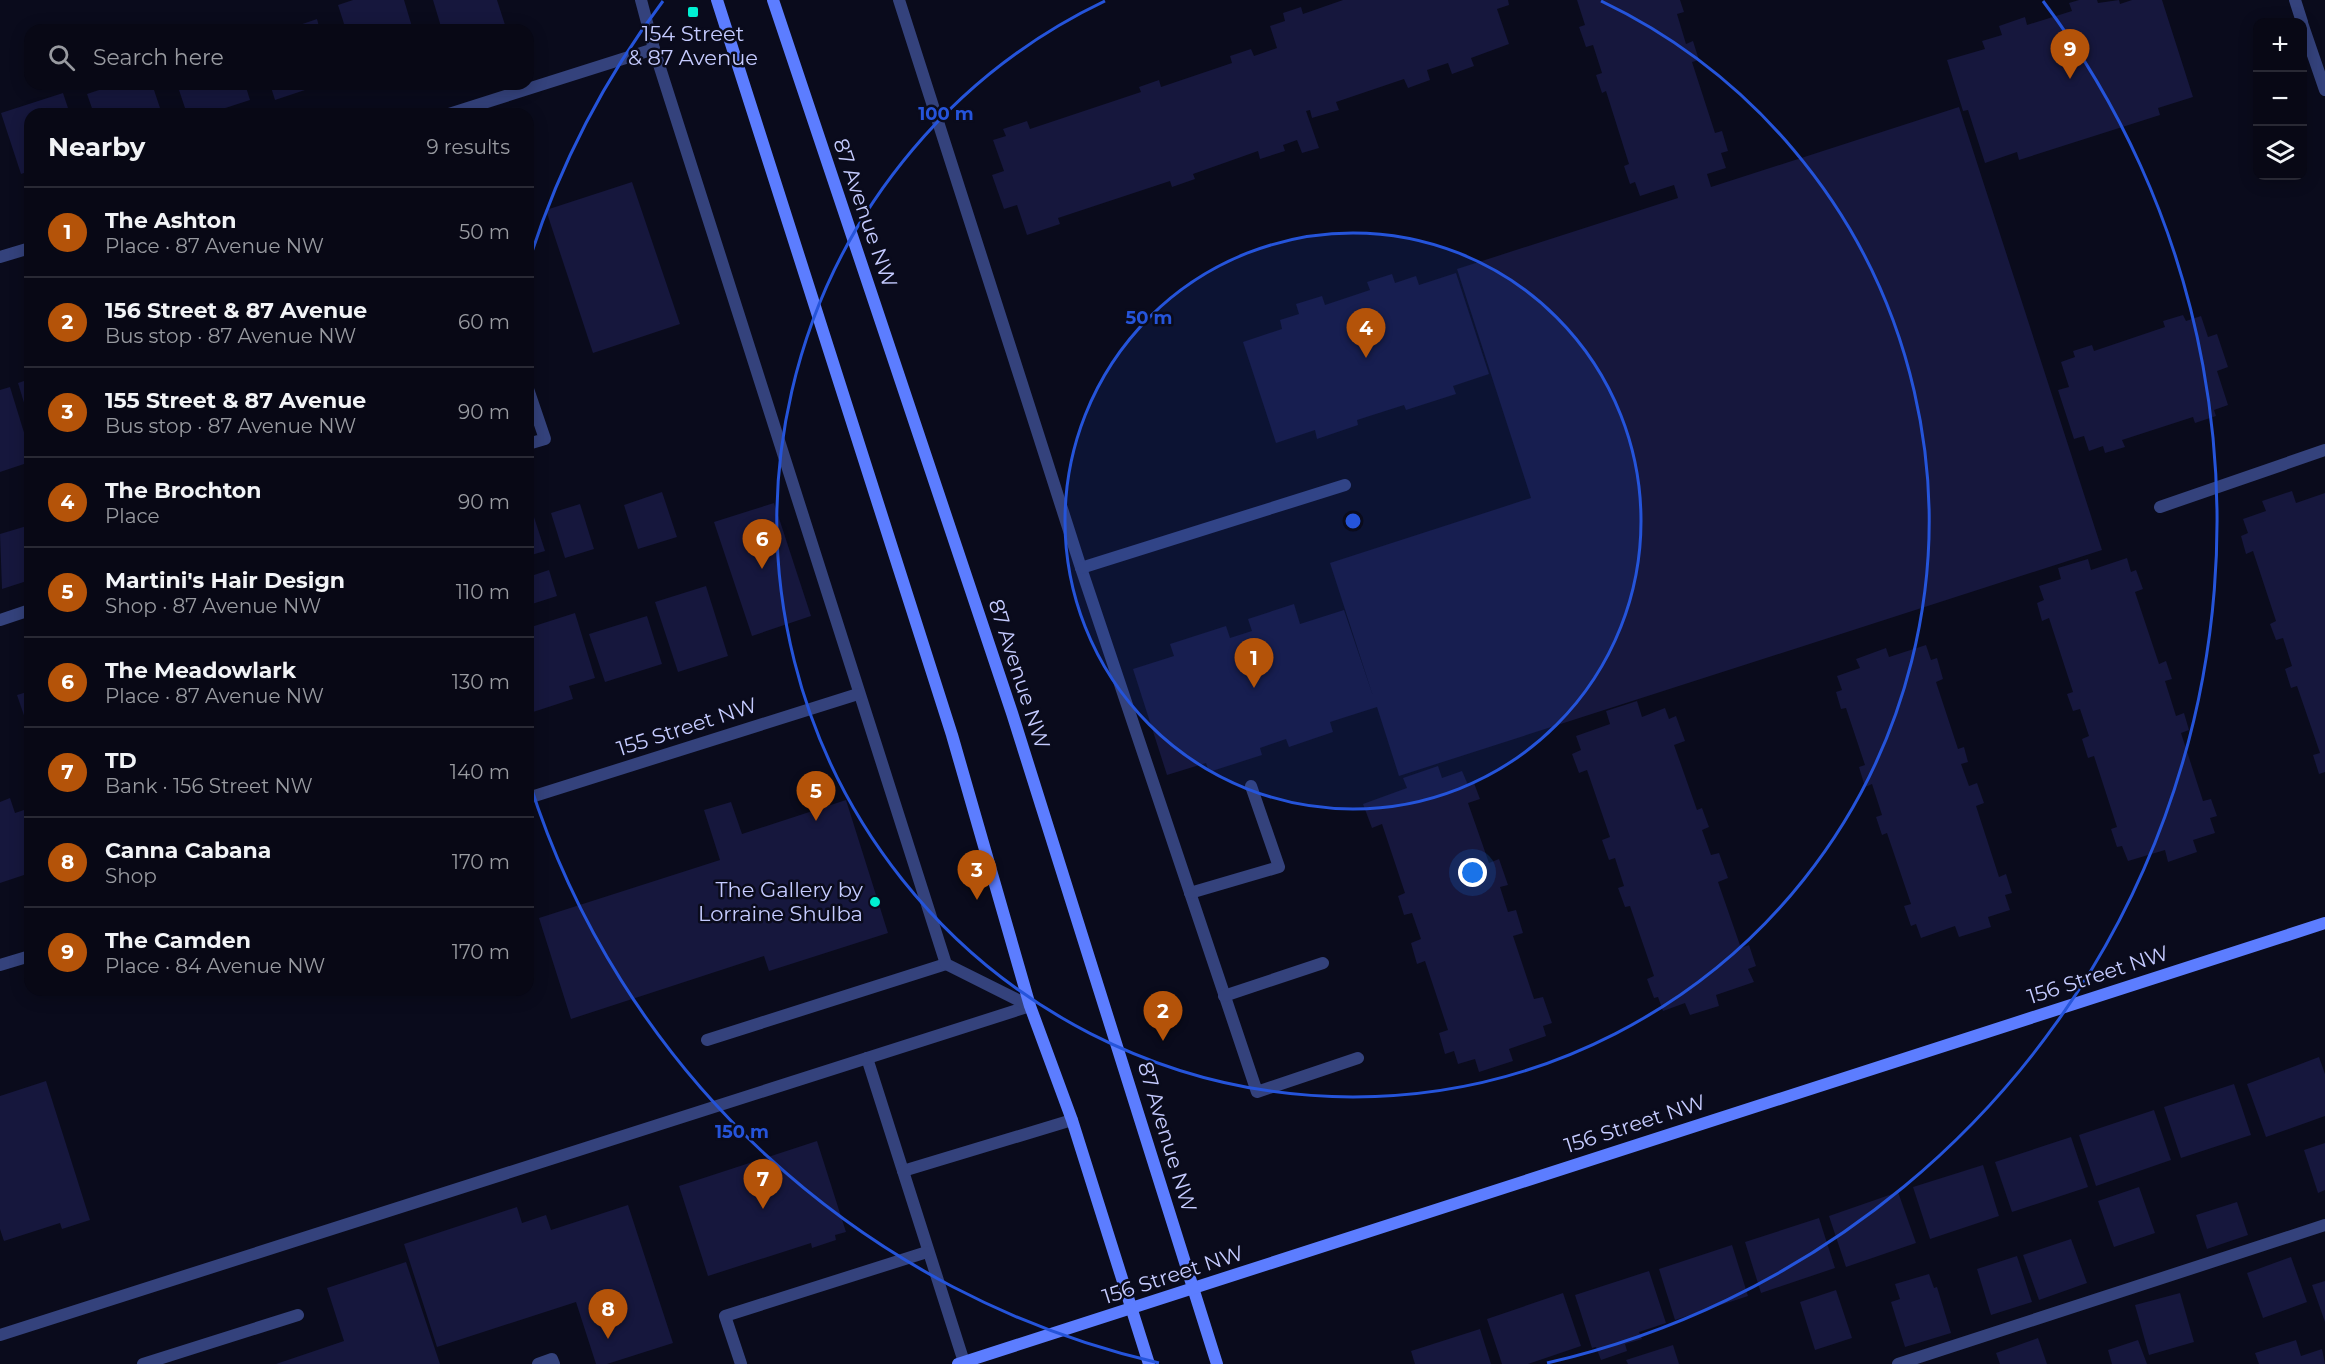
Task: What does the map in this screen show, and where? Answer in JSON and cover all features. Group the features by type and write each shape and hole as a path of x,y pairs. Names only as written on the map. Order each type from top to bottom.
{"main road":[{"path":"717,0 952,735 1030,1006 1072,1120 1149,1364"},
{"name":"87 Avenue NW","path":"773,0 1012,713 1217,1364"},
{"name":"156 Street NW","path":"961,1363 2325,923"}],"street":[{"path":"641,0 654,49 858,694 946,964"},
{"path":"899,0 1081,568 1257,1092 1358,1058"},
{"path":"2295,0 2300,18"},
{"path":"2307,38 2325,90"},
{"path":"534,87 654,49"},
{"path":"468,108 525,90"},
{"path":"0,257 24,250"},
{"path":"534,408 544,439 534,442"},
{"path":"2160,507 2325,450"},
{"path":"1081,568 1345,485"},
{"path":"0,620 24,612"},
{"name":"155 Street NW","path":"534,796 858,694"},
{"path":"1190,893 1279,867 1251,786"},
{"path":"0,965 24,958"},
{"path":"1224,996 1323,963"},
{"path":"707,1040 946,964 1030,1006"},
{"path":"0,1335 1030,1006"},
{"path":"867,1058 961,1363"},
{"path":"903,1171 1072,1120"},
{"path":"1898,1364 2325,1225"},
{"path":"741,1364 725,1316 927,1252"},
{"path":"143,1364 298,1315"},
{"path":"538,1364 552,1359 554,1364"}],"building":[{"path":"353,0 404,0 411,24 344,24 338,5"},
{"path":"433,0 497,0 505,24 440,24"},
{"path":"1343,0 1508,0 1509,5 1497,9 1509,44 1471,58 1474,66 1452,74 1448,63 1427,70 1430,80 1408,88 1404,79 1336,102 1339,110 1312,118 1310,110 1306,111 1319,148 1302,153 1297,140 1283,145 1285,151 1260,159 1258,151 1193,174 1195,179 1172,187 1170,181 1058,218 1060,224 1027,235 1017,205 1004,209 992,175 1004,171 993,140 1006,136 1003,129 1027,121 1030,129 1141,92 1139,87 1159,80 1161,87 1232,63 1230,56 1251,49 1254,56 1277,48 1270,26 1285,21 1283,13 1301,7 1303,14"},
{"path":"1577,0 1680,0 1684,12 1677,14 1686,44 1693,41 1699,60 1692,62 1715,133 1722,131 1728,151 1721,153 1726,168 1707,174 1711,187 1959,107 2102,550 1399,776 1377,707 1330,722 1333,732 1289,747 1286,739 1260,748 1262,755 1209,772 1206,763 1167,775 1133,669 1174,656 1170,644 1226,626 1230,638 1252,631 1248,619 1294,604 1300,624 1344,610 1373,696 1330,563 1531,498 1457,269 1678,198 1674,185 1640,196 1635,182 1630,184 1624,166 1629,164 1606,91 1602,93 1596,75 1602,73 1593,45 1586,47 1579,27 1585,25"},
{"path":"2079,0 2097,0 2098,3 2119,0 2120,4 2132,0 2162,0 2193,97 2158,108 2160,115 2019,160 2017,152 1985,163 1968,110 1963,111 1947,60 1985,49 1982,41 2002,35 1999,26 2025,17 2027,25 2072,11 2069,3"},
{"path":"317,19 318,24 302,24"},
{"path":"99,90 154,90 160,108 92,108 87,94"},
{"path":"179,90 247,90 250,100 225,108 185,108"},
{"path":"272,90 305,90 275,100"},
{"path":"63,93 68,108 24,108 24,173 21,174 1,113"},
{"path":"632,182 680,324 593,353 546,210"},
{"path":"1456,273 1489,374 1453,386 1456,394 1406,410 1404,405 1357,420 1358,425 1317,439 1315,430 1276,443 1243,342 1282,329 1280,320 1299,314 1296,304 1322,296 1325,305 1370,290 1367,282 1392,274 1395,283 1416,276 1419,285"},
{"path":"2183,315 2186,321 2201,316 2208,337 2217,334 2228,367 2217,371 2228,405 2214,410 2216,416 2195,423 2193,417 2122,440 2125,447 2105,453 2103,446 2089,451 2084,436 2074,439 2058,390 2069,387 2061,362 2075,357 2073,351 2092,345 2094,351 2165,327 2163,321"},
{"path":"24,381 24,403 18,383"},
{"path":"10,387 24,432 24,464 0,472 0,390"},
{"path":"2292,491 2296,503 2325,493 2325,772 2319,774 2313,755 2320,753 2297,686 2291,688 2285,669 2292,666 2283,638 2276,640 2270,624 2276,621 2253,551 2246,554 2241,536 2248,533 2243,519 2266,511 2262,501"},
{"path":"662,492 677,537 638,549 624,505"},
{"path":"774,503 811,616 752,636 714,522"},
{"path":"580,504 594,549 565,558 551,513"},
{"path":"534,517 545,551 534,554"},
{"path":"24,527 24,582 2,589 0,534"},
{"path":"2127,558 2131,572 2136,570 2143,589 2135,592 2159,664 2166,661 2172,679 2165,681 2176,716 2184,713 2189,730 2181,733 2203,801 2211,799 2217,816 2210,818 2215,833 2193,840 2197,852 2168,862 2165,850 2128,861 2122,846 2117,847 2111,829 2117,827 2094,756 2088,758 2082,739 2089,736 2080,709 2073,711 2067,694 2073,692 2049,618 2042,621 2037,603 2044,600 2039,586 2061,579 2058,568 2088,559 2091,570"},
{"path":"549,570 557,596 534,603 534,575"},
{"path":"706,586 728,656 678,672 655,602"},
{"path":"575,613 595,678 569,686 573,699 534,712 534,626"},
{"path":"647,616 662,664 605,682 589,634"},
{"path":"1926,645 1931,660 1937,658 1943,679 1936,682 1958,749 1964,747 1968,762 1961,764 1969,786 1977,783 1984,803 1976,806 1999,877 2006,874 2012,893 2005,895 2010,910 1988,917 1991,927 1959,937 1955,926 1921,938 1916,924 1911,926 1904,906 1911,904 1887,833 1882,835 1876,817 1882,815 1872,784 1865,787 1859,767 1865,765 1846,708 1841,709 1836,692 1842,690 1837,676 1860,668 1856,659 1886,648 1889,657"},
{"path":"24,693 24,715 17,695"},
{"path":"1637,701 1642,717 1665,708 1669,719 1676,716 1685,741 1674,745 1697,810 1702,808 1709,827 1702,830 1711,855 1719,853 1728,878 1718,882 1741,948 1749,945 1756,966 1748,969 1754,982 1716,995 1719,1006 1690,1015 1685,1003 1663,1011 1658,997 1654,998 1647,979 1654,976 1630,906 1625,907 1618,888 1624,886 1615,858 1609,860 1602,840 1610,837 1587,770 1579,773 1572,754 1581,750 1576,736 1610,724 1606,711"},
{"path":"1438,766 1442,778 1462,771 1468,785 1474,783 1480,799 1468,803 1489,863 1499,859 1508,885 1500,887 1508,912 1516,910 1523,933 1513,936 1534,999 1543,997 1552,1023 1543,1026 1546,1036 1509,1049 1513,1061 1479,1072 1475,1059 1458,1064 1454,1051 1445,1054 1439,1033 1448,1030 1425,961 1417,964 1411,943 1421,939 1412,913 1404,915 1398,896 1405,893 1382,824 1372,828 1363,804 1407,788 1403,778"},
{"path":"10,798 15,813 24,810 24,875 0,883 0,802"},
{"path":"846,800 888,933 769,971 764,956 571,1019 539,918 720,860 704,810 731,802 742,834"},
{"path":"2319,1057 2325,1074 2325,1116 2266,1137 2247,1084"},
{"path":"46,1081 90,1220 62,1229 60,1223 4,1241 0,1229 0,1096"},
{"path":"2234,1084 2251,1135 2181,1158 2164,1107"},
{"path":"2154,1110 2171,1160 2096,1186 2079,1135"},
{"path":"2071,1137 2088,1187 2012,1212 1995,1162"},
{"path":"817,1141 846,1232 835,1235 836,1240 812,1248 811,1243 708,1276 679,1186"},
{"path":"2325,1143 2325,1190 2318,1193 2304,1150"},
{"path":"1983,1165 1999,1216 1930,1239 1913,1187"},
{"path":"2139,1187 2155,1233 2114,1247 2098,1201"},
{"path":"1898,1192 1916,1243 1846,1267 1829,1216"},
{"path":"2237,1202 2248,1235 2207,1249 2196,1215"},
{"path":"628,1205 673,1343 607,1364 596,1364 576,1302 437,1347 404,1244 517,1207 522,1223 546,1215 551,1230"},
{"path":"1819,1218 1835,1268 1761,1293 1745,1242"},
{"path":"2071,1239 2087,1283 2039,1300 2023,1255"},
{"path":"1732,1245 1748,1296 1675,1320 1659,1269"},
{"path":"2017,1256 2032,1302 1991,1315 1977,1269"},
{"path":"2291,1257 2307,1302 2263,1318 2247,1273"},
{"path":"406,1262 440,1364 276,1364 344,1341 327,1288"},
{"path":"1649,1271 1666,1323 1639,1332 1642,1339 1625,1344 1627,1351 1601,1360 1596,1347 1592,1348 1575,1295"},
{"path":"1929,1274 1934,1288 1937,1287 1951,1333 1905,1347 1891,1302 1900,1299 1895,1284"},
{"path":"2325,1281 2325,1322 2312,1285"},
{"path":"1836,1290 1852,1338 1815,1350 1800,1302"},
{"path":"1563,1293 1581,1346 1528,1364 1502,1364 1487,1319"},
{"path":"2180,1293 2194,1342 2149,1355 2135,1305"},
{"path":"1480,1329 1491,1364 1415,1364 1411,1351"},
{"path":"2038,1338 2047,1364 2000,1364 1996,1353"},
{"path":"2138,1340 2147,1364 2112,1364 2108,1350"},
{"path":"2296,1340 2301,1356 2322,1349 2325,1364 2259,1364 2255,1353"},
{"path":"1673,1345 1679,1364 1628,1364 1626,1360"}],"place":[{"name":"154 Street & 87 Avenue","path":"693,12"},
{"name":"The Camden","path":"2070,79"},
{"name":"The Brochton","path":"1366,358"},
{"name":"The Meadowlark","path":"762,569"},
{"name":"The Ashton","path":"1254,688"},
{"name":"Martini's Hair Design","path":"816,821"},
{"name":"155 Street & 87 Avenue","path":"977,900"},
{"name":"The Gallery by Lorraine Shulba","path":"875,902"},
{"name":"156 Street & 87 Avenue","path":"1163,1041"},
{"name":"TD","path":"763,1209"},
{"name":"Canna Cabana","path":"608,1339"}]}
